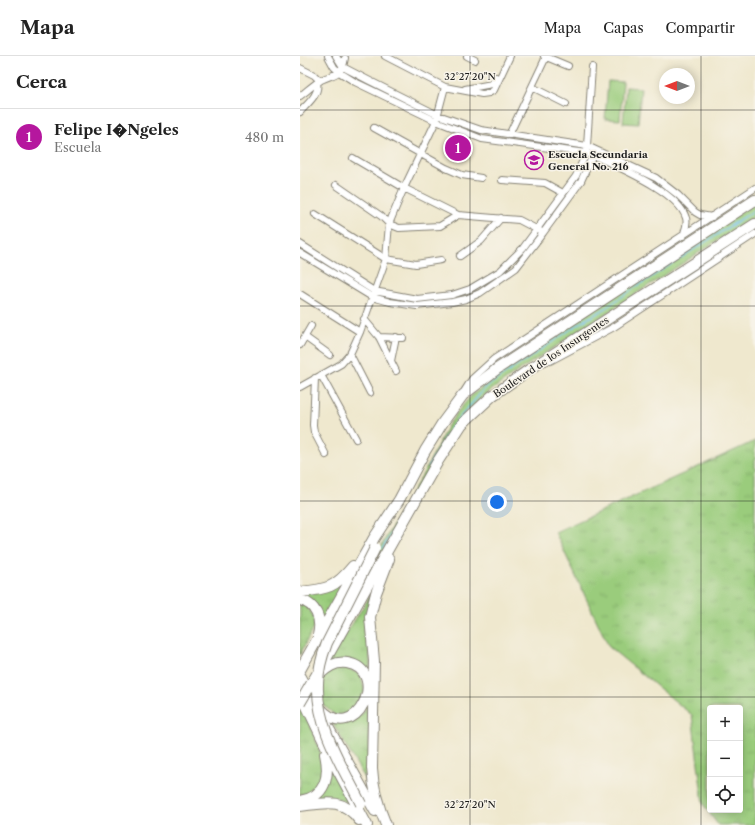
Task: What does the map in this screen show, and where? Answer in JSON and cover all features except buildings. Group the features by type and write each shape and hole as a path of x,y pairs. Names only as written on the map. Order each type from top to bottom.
{"highway":[{"name":"Boulevard de los Insurgentes","path":"374,543 428,445 463,395 497,369 755,200"},
{"name":"Boulevard de los Insurgentes","path":"300,703 322,669 438,461 462,424 492,396 530,369 755,224"},
{"path":"384,825 373,785 374,662 370,617 376,592 384,570 411,510"},
{"path":"300,592 322,590 339,582 374,543"},
{"path":"300,670 374,543"},
{"path":"372,825 325,728 318,704 318,684 322,659 327,643 374,543"},
{"path":"300,600 312,606 318,618 319,630 313,647"},
{"path":"311,695 322,709 336,718 344,719 350,717 358,712 363,706 367,686 365,676 360,669 343,662 333,664 322,669"},
{"path":"300,677 384,825"},
{"path":"300,692 335,765 367,825"},
{"path":"300,801 315,795 322,789 326,782 327,768 321,737"},
{"path":"300,806 331,803 340,804 350,810 363,825"}],"street":[{"path":"328,56 334,67 339,72 355,82 436,121 482,139 586,153 594,152"},
{"path":"467,56 475,60"},
{"path":"464,89 488,86 492,84 507,56"},
{"path":"388,57 446,86 482,94 489,93 494,90 510,56"},
{"path":"509,135 545,56 568,66"},
{"path":"300,96 319,82 339,72 344,66 346,57 337,58"},
{"path":"329,77 337,58"},
{"path":"337,58 344,66 368,80 438,115 480,130 588,146 594,152 622,166 663,182 695,212 700,215 712,217"},
{"path":"300,244 373,294 417,298 452,295 470,289 500,271 523,248 576,176 588,146 592,67"},
{"path":"300,68 314,75 319,82 317,92 300,112"},
{"path":"300,387 341,364 350,354 360,332 386,259 389,224 404,188 436,121 446,86"},
{"path":"532,87 566,104"},
{"path":"374,128 462,175 481,178"},
{"path":"300,253 390,302 417,306 466,299 480,293 516,268 581,181 594,152"},
{"path":"353,158 404,188 458,215 519,220 543,233"},
{"path":"622,166 660,190 673,200 684,212 687,219 683,236"},
{"path":"502,180 545,183 563,193"},
{"path":"336,185 381,216 389,224 399,228 440,226 458,215"},
{"path":"463,395 472,379 494,358 755,188"},
{"path":"315,214 386,259 416,264 441,260"},
{"path":"460,256 481,241 501,218"},
{"path":"530,369 537,368 614,327 755,234"},
{"path":"300,294 360,332"},
{"path":"364,319 379,337 396,370"},
{"path":"300,345 312,326"},
{"path":"305,337 330,354"},
{"path":"379,337 400,338 391,361"},
{"path":"350,354 370,393"},
{"path":"318,377 356,439"},
{"path":"318,377 313,425 314,432 326,456"}],"green space":[{"path":"608,81 623,82 620,120 605,119"},
{"path":"626,87 641,88 638,124 623,123"},
{"path":"755,203 755,216 518,371 490,391 467,411 444,443 379,558 379,551 385,539 427,467 447,427 472,395 528,351"},
{"path":"755,441 755,825 718,825 709,813 743,813 743,705 707,705 707,810 703,804 692,715 609,647 555,532"},
{"path":"347,578 321,624 300,595"},
{"path":"370,596 367,614 370,653 370,686 362,667 326,665"},
{"path":"300,603 305,605 314,617 314,626 300,655"},
{"path":"339,665 360,674 365,691 352,713 336,716 322,704 321,678"},
{"path":"370,695 368,784 331,720 362,714 368,705"},
{"path":"303,706 324,761 323,776 315,788 308,793 300,795 300,712"},
{"path":"330,767 353,807 349,803 339,800 311,799"}],"waterway":[{"path":"429,466 455,423 486,387 583,321 601,311 755,210"},
{"path":"383,548 393,531"}],"place":[{"name":"Felipe I�Ngeles","path":"458,148"},
{"name":"Escuela Secundaria General No. 216","path":"534,160"}]}
